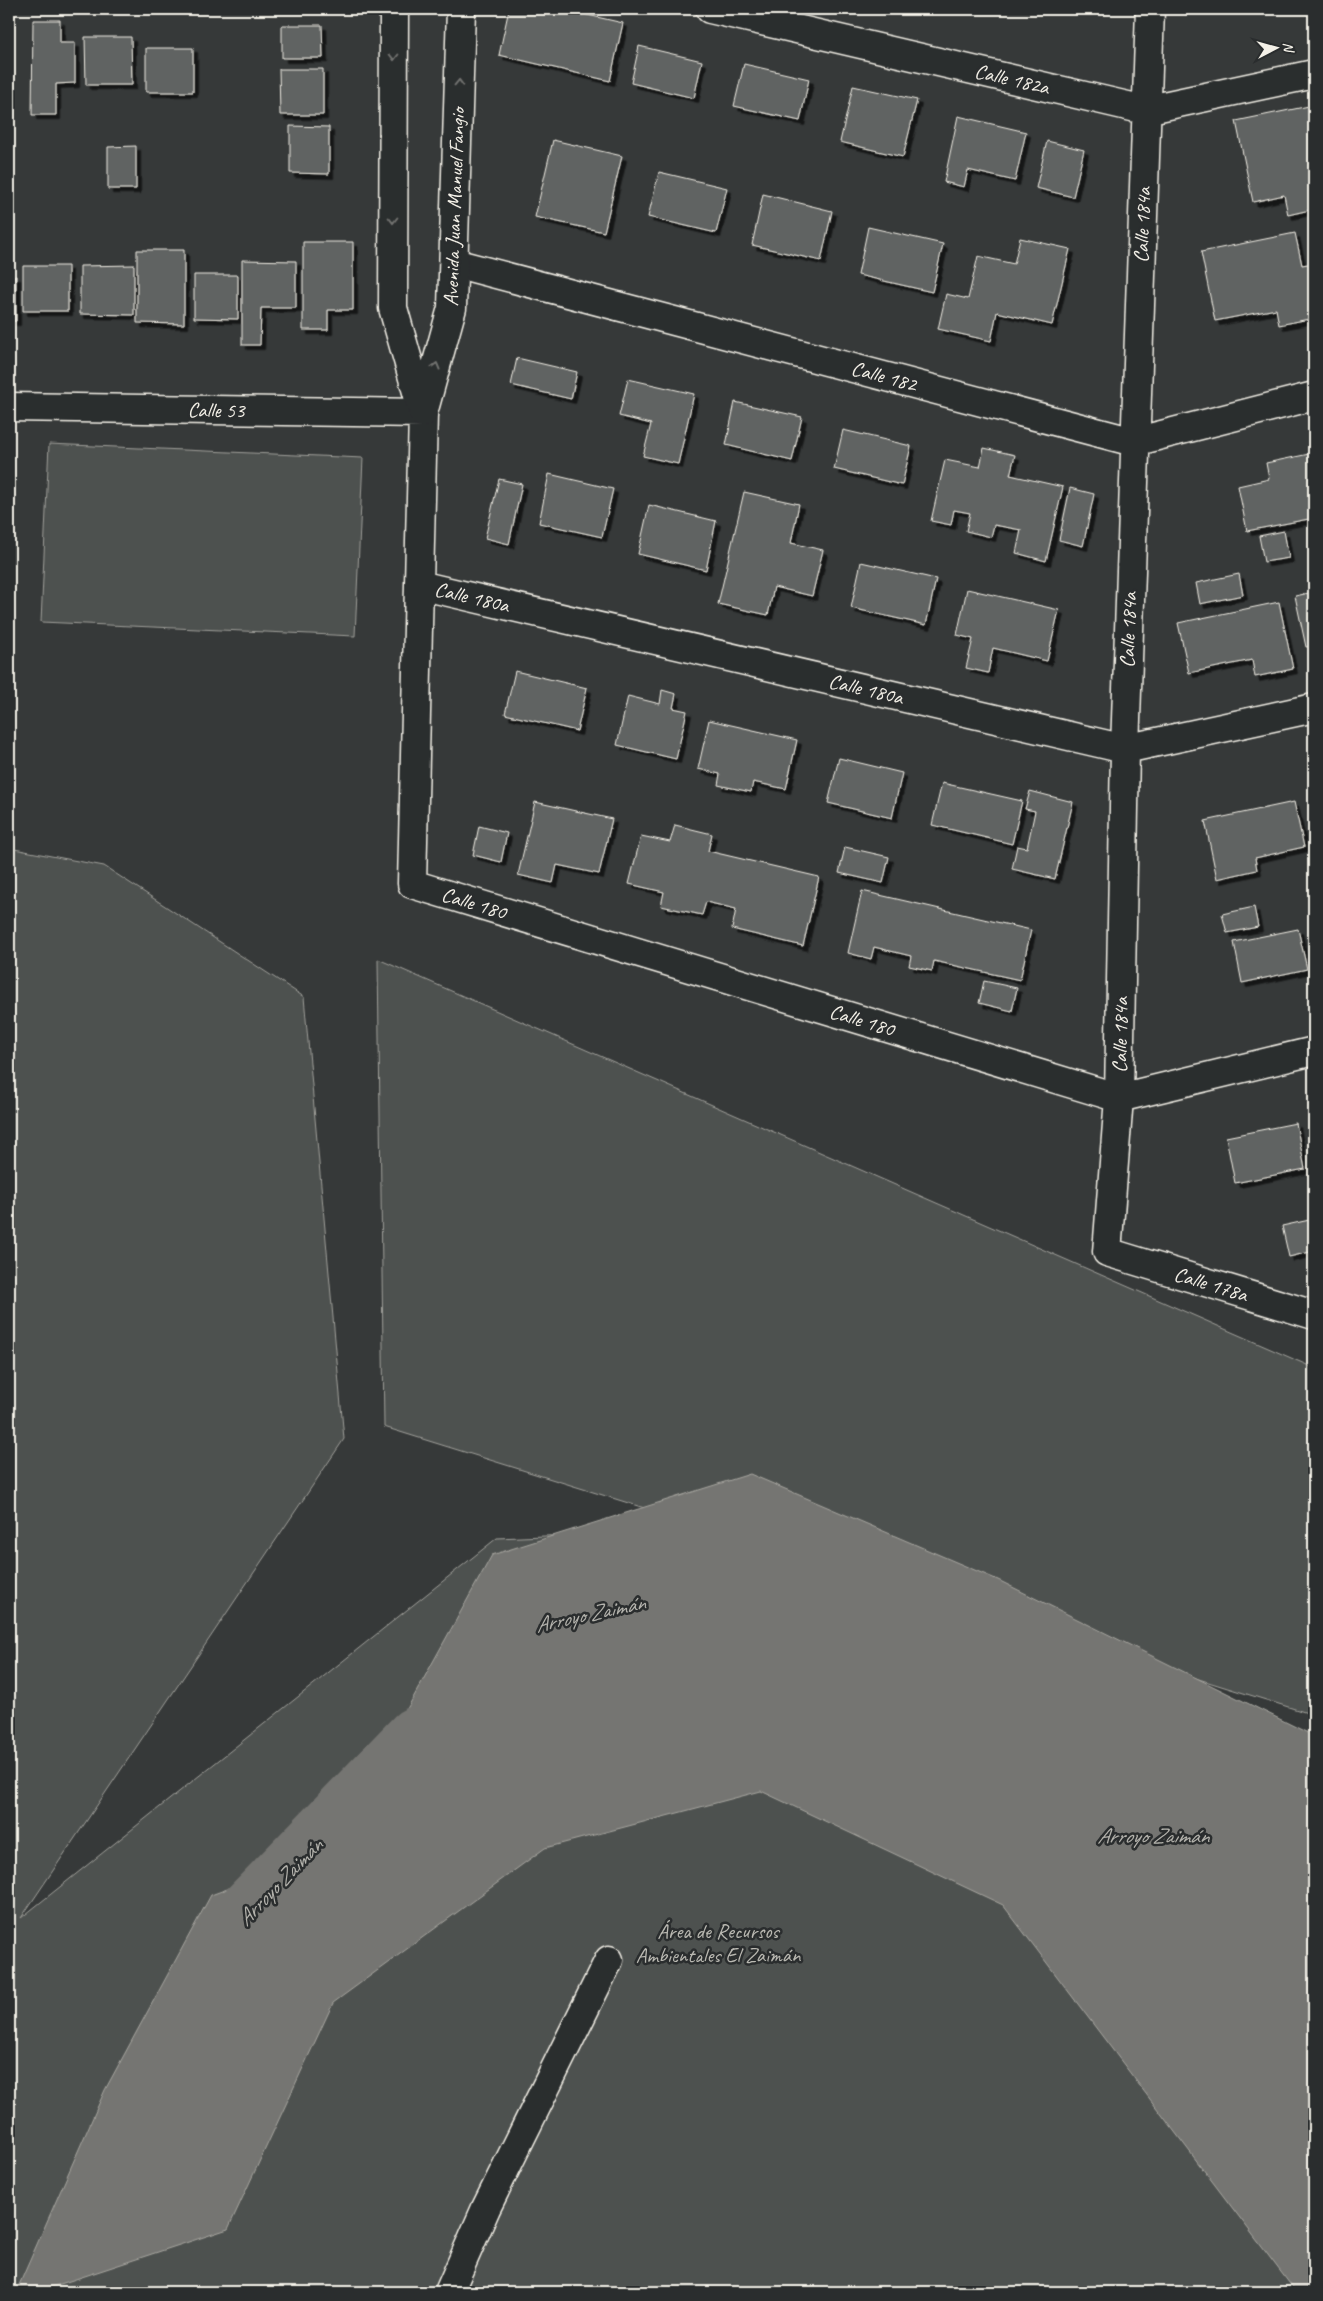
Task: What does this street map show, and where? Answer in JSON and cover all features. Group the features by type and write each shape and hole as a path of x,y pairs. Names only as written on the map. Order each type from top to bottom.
{"street":[{"path":"394,9 393,308 423,413 419,585"},
{"name":"Avenida Juan Manuel Fangio","path":"423,413 452,308 461,9"},
{"name":"Calle 182a","path":"710,9 1145,110 1314,74"},
{"name":"Calle 184a","path":"1107,1252 1119,1098 1125,749 1145,110 1150,9"},
{"name":"Calle 182","path":"454,263 1134,442 1314,396"},
{"name":"Calle 53","path":"9,407 423,413"},
{"name":"Calle 180a","path":"419,585 1125,749 1314,708"},
{"name":"Calle 180","path":"419,585 412,884 1119,1098"},
{"path":"1119,1098 1314,1051"},
{"name":"Calle 178a","path":"1107,1252 1314,1316"},
{"path":"449,2292 486,2208 609,1960"}],"green space":[{"path":"49,444 363,458 355,636 41,622"},
{"name":"Área de Recursos Ambientales El Zaimán","path":"9,848 104,866 304,997 344,1439 21,1918 497,1538 712,1529 384,1427 378,959 1314,1368 1314,1715 1138,1660 1314,2292 9,2292"}],"water":[{"name":"Arroyo Zaimán","path":"750,1474 998,1580 1314,1736 1314,2292 1296,2292 1003,1905 761,1791 545,1848 333,2003 228,2229 36,2292 16,2292 105,2090 211,1895 328,1852 492,1555"}],"building":[{"path":"509,9 561,9 623,23 610,81 499,55"},
{"path":"33,20 60,20 60,43 75,43 75,83 56,84 56,115 32,115"},
{"path":"282,25 322,25 323,58 282,58"},
{"path":"85,37 131,37 132,85 86,85"},
{"path":"639,46 702,61 694,98 631,83"},
{"path":"146,48 193,48 193,92 146,92"},
{"path":"744,64 809,79 800,121 734,106"},
{"path":"279,69 323,69 323,115 280,115"},
{"path":"853,86 917,100 903,157 840,142"},
{"path":"1314,105 1314,209 1288,215 1284,195 1253,202 1236,121"},
{"path":"958,116 1026,132 1015,181 968,170 964,187 944,182"},
{"path":"290,126 329,127 329,174 290,173"},
{"path":"553,140 622,156 604,232 535,217"},
{"path":"1047,141 1084,150 1073,197 1036,188"},
{"path":"136,146 136,189 108,189 108,147"},
{"path":"659,172 727,188 716,233 648,217"},
{"path":"763,194 832,211 821,261 752,245"},
{"path":"868,227 943,244 932,292 858,275"},
{"path":"1295,233 1302,265 1314,263 1314,318 1279,325 1276,309 1215,321 1201,252"},
{"path":"1020,238 1070,249 1052,325 997,312 991,341 938,329 946,294 968,299 978,256 1014,264"},
{"path":"303,242 353,242 353,310 328,310 328,330 303,330"},
{"path":"137,250 184,250 184,324 137,323"},
{"path":"242,260 296,261 296,308 261,308 260,345 242,345"},
{"path":"134,265 134,315 80,314 80,266"},
{"path":"23,266 68,266 68,311 23,311"},
{"path":"194,275 238,275 238,319 194,318"},
{"path":"9,276 16,276 16,321 9,321"},
{"path":"517,358 577,372 571,399 511,385"},
{"path":"628,379 694,394 678,464 643,456 651,424 619,416"},
{"path":"735,402 802,417 792,461 726,445"},
{"path":"843,430 911,446 902,485 834,469"},
{"path":"984,448 1015,455 1010,475 1063,487 1046,561 1016,553 1021,530 994,525 991,537 966,531 970,513 954,510 951,525 931,521 945,460 980,467"},
{"path":"1314,453 1314,518 1247,531 1238,486 1269,479 1266,463"},
{"path":"549,474 613,489 602,537 539,523"},
{"path":"499,479 522,484 509,544 485,538"},
{"path":"1070,488 1094,494 1083,546 1059,540"},
{"path":"744,492 799,504 791,543 823,550 812,596 774,587 768,615 718,604"},
{"path":"649,505 716,521 706,570 638,554"},
{"path":"1284,531 1289,558 1264,562 1259,536"},
{"path":"861,562 936,579 926,625 851,608"},
{"path":"1239,574 1243,595 1200,604 1196,583"},
{"path":"967,589 1059,610 1047,661 993,648 988,673 966,668 973,639 957,635"},
{"path":"1314,592 1314,646 1306,647 1295,596"},
{"path":"1279,602 1293,669 1255,677 1252,660 1189,673 1178,623"},
{"path":"515,671 587,688 577,731 505,714"},
{"path":"662,690 676,694 673,708 687,711 676,759 617,745 628,696 660,704"},
{"path":"709,720 797,740 786,789 753,782 751,792 718,785 720,774 698,769"},
{"path":"839,758 902,773 892,818 828,803"},
{"path":"942,783 1022,801 1012,844 932,825"},
{"path":"1030,791 1073,802 1055,879 1012,869 1017,846 1027,848 1035,811 1025,809"},
{"path":"1314,792 1314,811 1310,793"},
{"path":"535,802 612,819 599,874 557,865 553,883 518,875"},
{"path":"1294,802 1304,847 1255,858 1257,870 1217,879 1205,821"},
{"path":"675,825 712,834 708,851 819,877 803,946 732,929 736,909 706,902 702,915 661,906 664,892 629,884 641,836 670,842"},
{"path":"479,826 507,833 501,862 473,855"},
{"path":"845,847 889,857 883,883 839,873"},
{"path":"862,891 1031,930 1020,980 934,961 932,971 909,966 911,956 874,947 871,959 848,953"},
{"path":"1254,907 1258,927 1227,933 1222,914"},
{"path":"1298,929 1307,969 1242,983 1234,942"},
{"path":"984,981 1017,988 1012,1011 979,1003"},
{"path":"1296,1123 1305,1169 1235,1183 1226,1137"},
{"path":"1314,1219 1314,1251 1289,1257 1282,1226"}],"waterway":[{"name":"Arroyo Zaimán","path":"233,1930 418,1739"}]}
